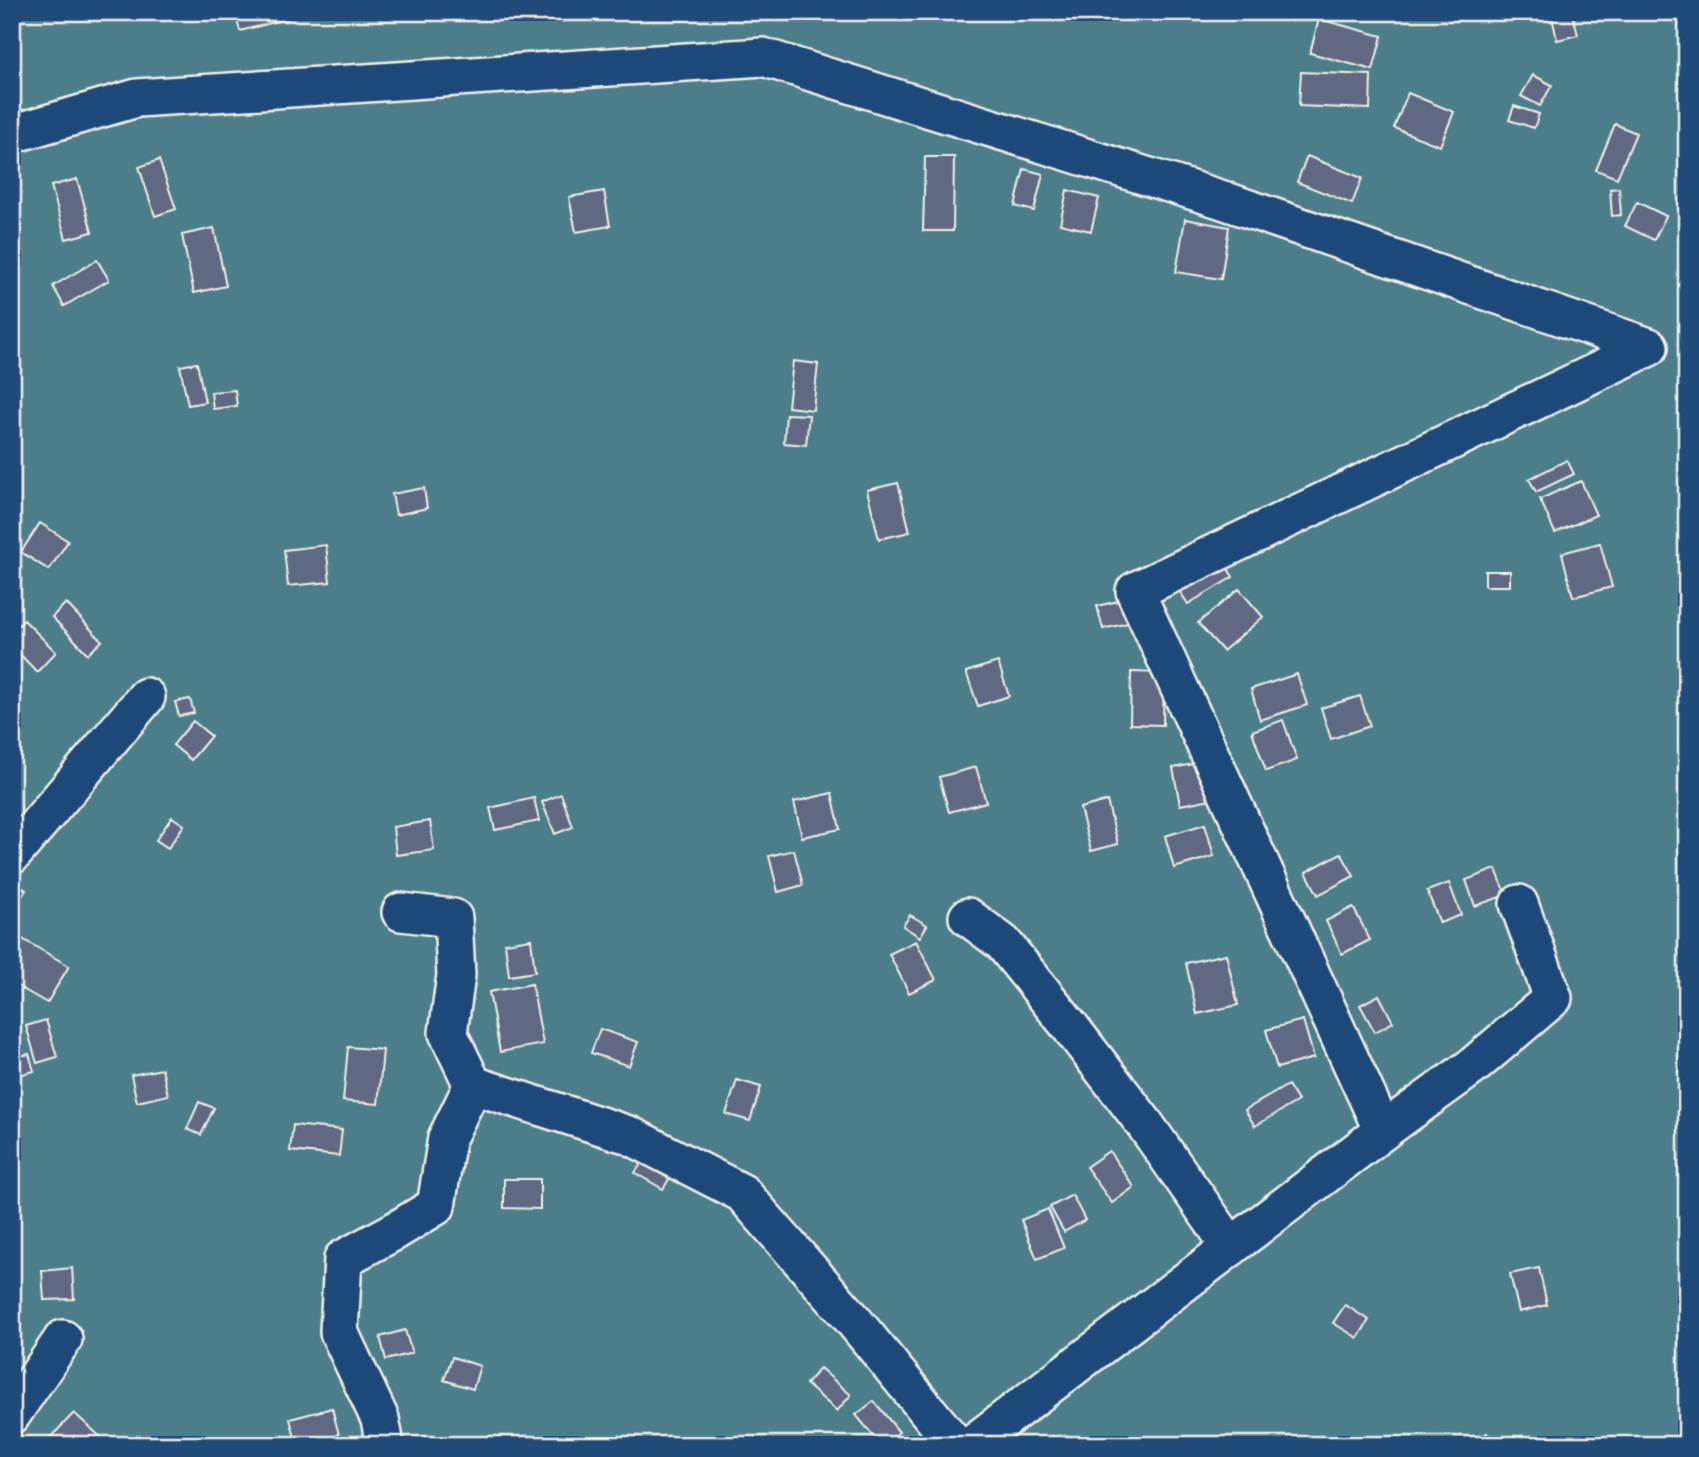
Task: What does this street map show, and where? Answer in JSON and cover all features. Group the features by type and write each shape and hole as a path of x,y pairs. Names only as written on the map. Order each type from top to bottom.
{"street":[{"path":"12,134 137,97 763,57 1220,199 1649,347 1135,591 1384,1131"},
{"path":"12,855 146,697"},
{"path":"401,912 453,919 456,975 448,1033 473,1085 629,1135 742,1193 961,1441 1231,1247 1473,1066 1553,998 1519,904"},
{"path":"968,917 1003,943 1068,1024 1144,1123 1231,1247"},
{"path":"385,1445 380,1419 339,1332 343,1259 436,1206 447,1138 473,1085"},
{"path":"12,1414 63,1339"}],"green space":[{"path":"12,12 1687,12 1687,1445 12,1445"}],"building":[{"path":"235,12 297,12 298,16 240,31"},
{"path":"1551,12 1572,12 1578,35 1557,40"},
{"path":"1319,19 1382,36 1373,70 1310,53"},
{"path":"1301,72 1371,75 1370,109 1299,106"},
{"path":"1533,75 1552,85 1540,106 1521,96"},
{"path":"1408,93 1454,112 1440,146 1394,128"},
{"path":"1514,106 1539,114 1534,128 1509,120"},
{"path":"1615,124 1636,133 1617,178 1596,170"},
{"path":"1307,156 1362,178 1352,204 1297,182"},
{"path":"925,157 954,157 953,231 923,231"},
{"path":"159,160 176,209 155,216 139,167"},
{"path":"1024,169 1043,174 1034,211 1015,206"},
{"path":"77,179 92,232 66,239 51,186"},
{"path":"1619,188 1621,215 1612,216 1610,189"},
{"path":"1067,190 1099,198 1091,231 1060,224"},
{"path":"604,191 610,226 576,232 569,197"},
{"path":"1637,202 1666,216 1654,240 1625,226"},
{"path":"1185,219 1229,227 1221,279 1176,272"},
{"path":"214,228 226,286 194,293 182,235"},
{"path":"97,260 109,280 64,306 53,286"},
{"path":"12,264 21,307 12,309"},
{"path":"793,361 818,364 813,410 788,407"},
{"path":"197,363 205,402 188,405 180,366"},
{"path":"235,390 237,406 213,409 211,392"},
{"path":"786,414 809,415 806,445 784,443"},
{"path":"1567,460 1574,474 1536,492 1529,479"},
{"path":"1581,481 1596,515 1555,533 1540,499"},
{"path":"898,483 910,532 879,539 867,490"},
{"path":"424,488 427,508 396,515 392,494"},
{"path":"40,523 68,541 49,570 21,552"},
{"path":"1600,543 1612,587 1573,597 1562,553"},
{"path":"326,545 330,582 288,586 284,550"},
{"path":"1220,556 1233,577 1188,604 1175,584"},
{"path":"1485,571 1510,571 1510,586 1485,586"},
{"path":"1239,589 1263,617 1223,651 1198,623"},
{"path":"1131,598 1136,621 1103,629 1097,606"},
{"path":"66,603 102,641 88,654 52,617"},
{"path":"24,620 56,652 37,672 12,646 12,631"},
{"path":"998,662 1009,696 978,706 966,672"},
{"path":"1131,672 1164,673 1163,725 1130,724"},
{"path":"1297,674 1307,705 1260,720 1251,689"},
{"path":"1360,696 1370,726 1331,739 1321,708"},
{"path":"190,699 194,713 179,716 175,702"},
{"path":"1283,720 1297,760 1266,771 1252,731"},
{"path":"193,721 211,736 191,760 173,745"},
{"path":"1209,761 1216,798 1180,805 1173,768"},
{"path":"976,767 986,802 949,812 939,777"},
{"path":"832,793 840,829 802,837 794,802"},
{"path":"561,794 573,827 555,834 542,802"},
{"path":"534,798 539,821 495,830 490,808"},
{"path":"1107,801 1118,844 1091,851 1080,808"},
{"path":"172,817 184,825 168,848 156,840"},
{"path":"430,821 434,850 396,855 393,827"},
{"path":"1205,824 1214,856 1174,868 1165,836"},
{"path":"794,850 803,885 778,892 769,856"},
{"path":"1341,853 1354,876 1318,895 1306,872"},
{"path":"1496,869 1506,895 1475,906 1466,880"},
{"path":"12,881 26,890 12,911"},
{"path":"1449,883 1461,915 1440,923 1427,891"},
{"path":"1353,907 1370,940 1342,954 1326,921"},
{"path":"910,915 927,925 920,937 903,926"},
{"path":"12,933 69,966 47,1003 12,983"},
{"path":"531,939 535,972 509,976 505,943"},
{"path":"916,941 936,980 909,993 889,954"},
{"path":"1226,954 1238,1005 1197,1014 1186,963"},
{"path":"532,984 543,1044 500,1052 489,992"},
{"path":"1379,995 1393,1022 1375,1032 1360,1005"},
{"path":"46,1020 57,1057 37,1063 26,1026"},
{"path":"1303,1020 1314,1058 1277,1068 1266,1030"},
{"path":"600,1029 638,1042 629,1066 591,1053"},
{"path":"348,1047 383,1050 378,1104 343,1101"},
{"path":"29,1054 34,1071 12,1077 12,1058"},
{"path":"162,1069 168,1095 137,1102 131,1075"},
{"path":"737,1080 761,1087 750,1121 726,1114"},
{"path":"1288,1085 1298,1101 1255,1126 1245,1110"},
{"path":"199,1102 214,1108 201,1135 187,1129"},
{"path":"293,1125 342,1130 339,1156 290,1151"},
{"path":"1109,1151 1134,1187 1112,1203 1086,1167"},
{"path":"645,1158 672,1174 663,1189 635,1173"},
{"path":"504,1179 540,1179 540,1209 504,1208"},
{"path":"1072,1195 1085,1220 1064,1232 1050,1207"},
{"path":"1048,1209 1064,1248 1037,1259 1021,1220"},
{"path":"72,1268 74,1299 44,1300 42,1271"},
{"path":"1539,1268 1547,1305 1519,1312 1510,1274"},
{"path":"1345,1305 1369,1320 1358,1338 1333,1323"},
{"path":"405,1330 412,1353 386,1360 380,1337"},
{"path":"452,1357 480,1366 473,1389 444,1380"},
{"path":"820,1368 851,1395 837,1411 806,1384"},
{"path":"874,1401 899,1432 884,1445 881,1445 856,1415"},
{"path":"332,1408 339,1435 297,1445 290,1419"},
{"path":"74,1413 104,1440 100,1445 60,1445 51,1437"},
{"path":"1487,1433 1496,1445 1470,1445"}]}
